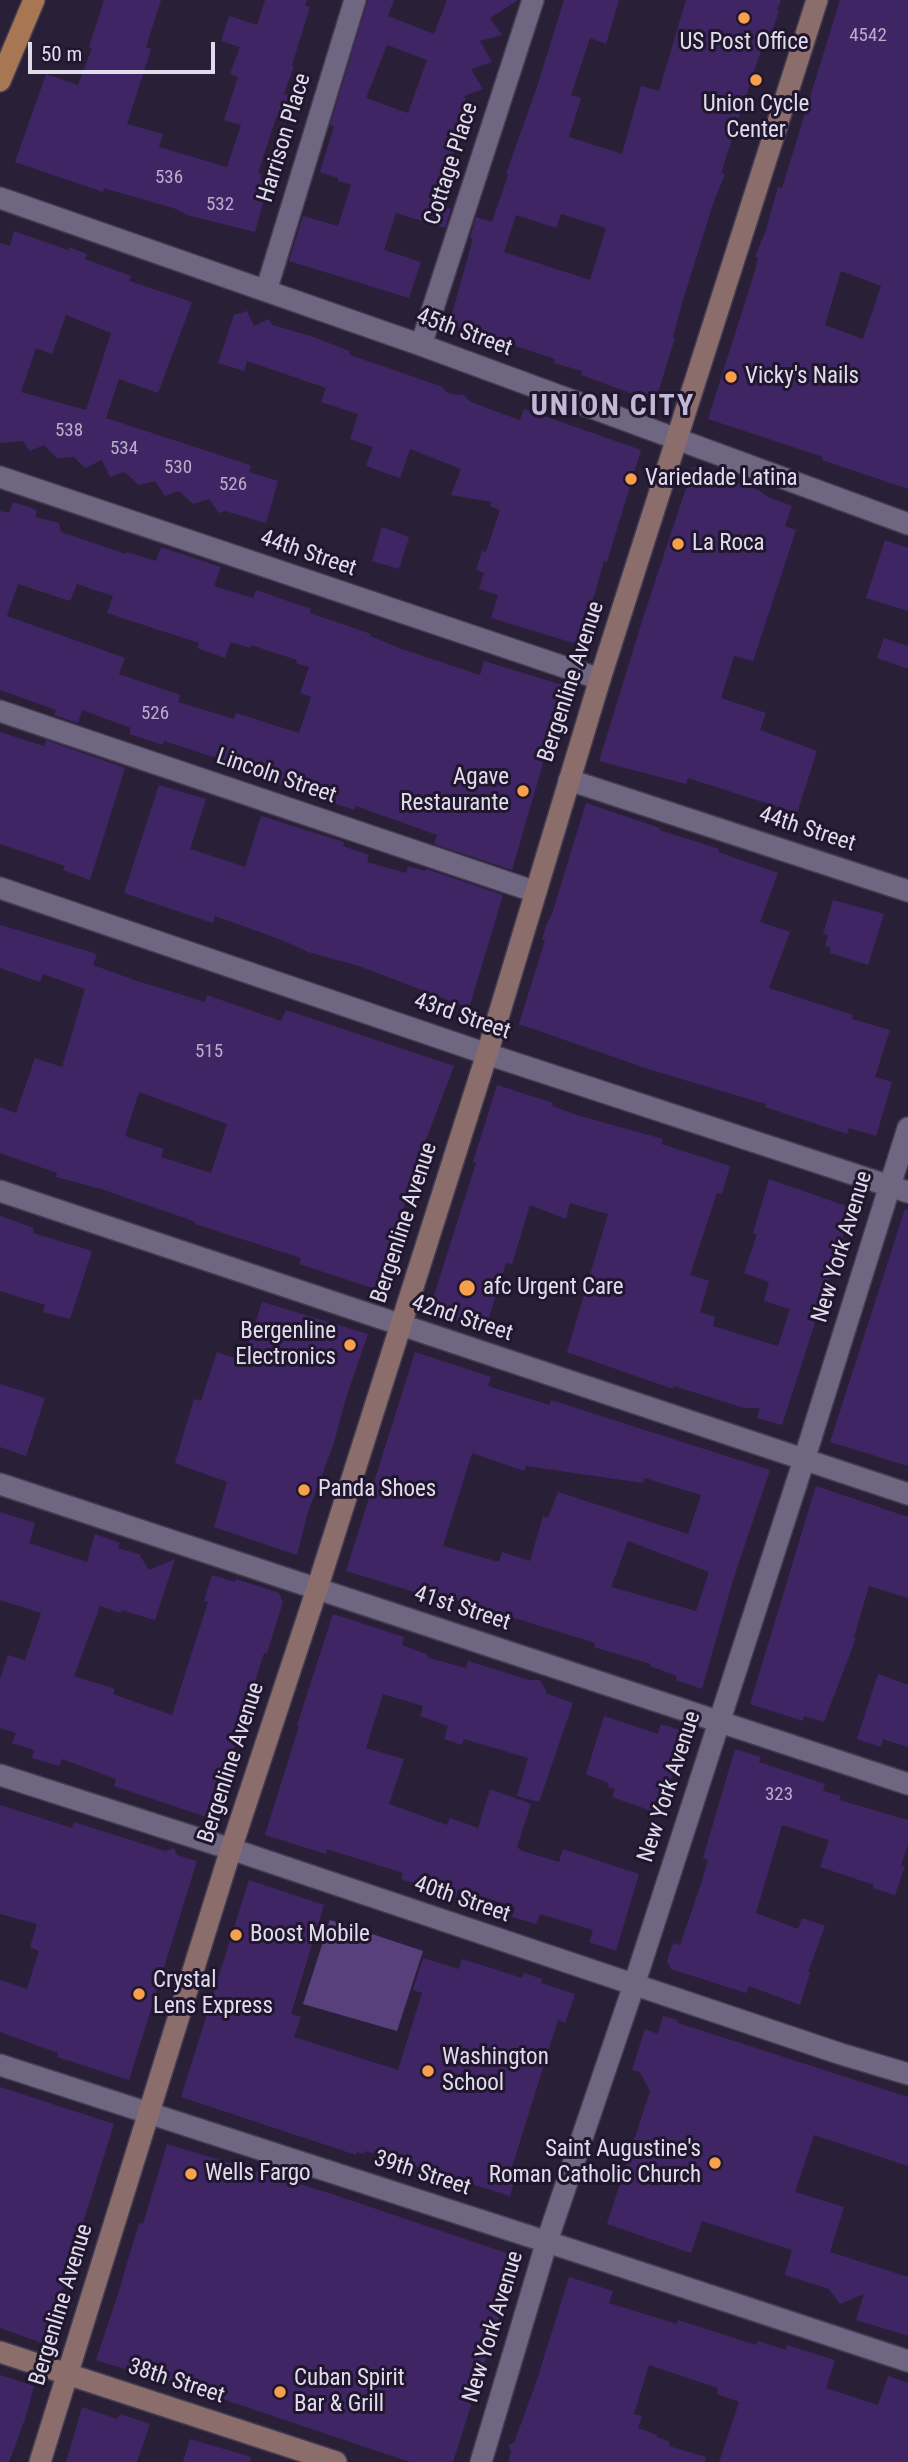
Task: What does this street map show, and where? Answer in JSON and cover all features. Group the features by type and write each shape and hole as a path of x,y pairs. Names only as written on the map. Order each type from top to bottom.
{"main road":[{"path":"0,81 34,0"}],"street":[{"name":"Harrison Place","path":"266,291 355,0"},
{"name":"Cottage Place","path":"421,345 533,0"},
{"name":"Bergenline Avenue","path":"40,2462 230,1849 317,1589 488,1054 600,679 817,0"},
{"name":"45th Street","path":"0,198 421,345 908,524"},
{"name":"44th Street","path":"0,477 600,679"},
{"name":"Lincoln Street","path":"0,712 536,892"},
{"name":"44th Street","path":"569,780 908,891"},
{"name":"43rd Street","path":"0,888 488,1054 899,1189"},
{"name":"New York Avenue","path":"481,2462 547,2241 634,1985 804,1460 899,1189 908,1128"},
{"name":"42nd Street","path":"0,1191 908,1494"},
{"name":"41st Street","path":"0,1484 908,1784"},
{"name":"40th Street","path":"0,1775 908,2074"},
{"name":"39th Street","path":"0,2065 547,2241 908,2361"},
{"name":"38th Street","path":"0,2351 336,2462"}],"shaded area":[{"path":"330,1920 423,1951 397,2031 303,2004"}],"building":[{"path":"104,0 161,0 146,47 151,49 127,124 163,134 159,147 227,167 241,125 224,120 238,77 230,74 240,47 221,41 229,16 257,25 265,0 307,0 305,5 310,7 284,94 290,96 281,120 276,118 258,173 261,174 260,179 269,181 255,232 187,215 176,209 104,188 103,192 15,162 46,74 78,85 92,48 89,47"},
{"path":"368,0 394,0 388,16 434,34 447,0 518,0 490,18 502,35 480,41 492,62 471,69 483,89 464,96 473,116 465,121 442,183 447,185 441,205 451,209 445,228 396,213 384,250 421,262 409,298 289,261 303,216 338,226 351,185 320,172 334,126 330,125","holes":["387,45 427,60 408,113 366,98"]},
{"path":"564,0 619,0 606,44 590,38 571,95 581,98 569,137 622,154 641,86 659,91 686,0 781,0 770,37 768,36 758,59 721,173 725,174 682,303 673,337 675,338 655,402 581,375 582,371 554,363 555,359 449,324 473,239 470,238 476,217 492,222","holes":["561,214 606,228 590,280 504,252 516,215 556,228"]},
{"path":"840,0 908,0 908,489 822,460 823,457 708,419 755,271 758,257 755,257 778,187 782,188","holes":["841,271 881,286 863,339 825,325"]},
{"path":"14,231 68,250 69,247 87,254 85,259 131,276 129,281 192,302 158,393 119,379 106,418 244,463 251,466 249,472 278,481 266,523 225,511 219,513 209,499 193,504 179,491 165,496 155,481 139,485 124,472 110,477 102,460 85,468 74,457 57,458 44,445 30,451 23,441 0,443 0,243 10,246","holes":["66,315 111,333 86,410 21,392 36,348 52,354"]},
{"path":"247,311 254,326 269,319 272,325 311,336 349,351 350,355 443,387 446,392 464,395 469,401 520,420 524,409 641,450 607,562 604,561 580,645 491,618 498,595 479,589 484,573 476,570 482,551 486,552 500,510 490,506 492,502 451,495 461,469 410,449 400,478 366,466 373,447 350,439 358,414 321,402 326,388 247,361 244,371 218,363 234,315"},
{"path":"693,467 758,490 792,506 785,526 796,530 753,661 734,656 721,698 766,713 760,730 817,751 797,813 688,778 686,784 599,761"},
{"path":"13,502 37,510 35,517 59,523 61,532 126,554 127,552 156,561 161,547 221,567 214,586 253,598 256,590 311,609 310,613 371,634 370,636 399,648 480,675 484,661 569,687 548,746 512,870 434,844 437,835 356,806 354,810 218,763 220,759 164,741 163,745 129,734 131,728 82,710 78,723 54,715 56,710 0,690 0,511 9,513","holes":["18,584 70,601 77,584 113,596 107,613 199,643 197,648 225,658 231,642 250,648 251,645 297,660 296,663 309,667 300,693 311,697 299,733 236,713 234,719 178,702 180,695 119,674 125,658 7,616"]},
{"path":"382,527 409,537 399,569 372,561"},
{"path":"885,540 908,548 908,611 866,598"},
{"path":"884,638 908,646 908,669 877,658"},
{"path":"0,732 44,746 46,740 125,768 90,880 63,870 65,866 0,844"},
{"path":"159,785 206,799 190,849 245,867 261,816 344,842 343,846 369,855 367,862 406,873 408,866 425,871 426,869 503,895 469,1008 359,966 308,952 215,916 213,923 124,893"},
{"path":"586,803 719,849 718,852 778,873 760,922 790,932 769,988 890,1030 875,1077 892,1082 876,1136 849,1128 847,1134 765,1107 766,1104 651,1070 519,1024 545,940 542,940 546,926"},
{"path":"833,900 884,914 868,965 830,953 831,948 825,946 828,935 823,934"},
{"path":"0,925 97,954 93,965 134,980 205,1002 207,995 281,1021 286,1010 454,1066 420,1155 378,1290 299,1264 301,1258 195,1224 196,1222 101,1189 56,1177 57,1173 0,1153 0,1107 16,1113 35,1058 62,1067 85,989 43,974 40,982 0,968","holes":["139,1092 227,1124 211,1173 161,1157 164,1149 125,1136"]},
{"path":"497,1085 553,1103 552,1106 580,1116 663,1139 661,1144 730,1166 722,1194 717,1193 690,1275 709,1281 700,1312 715,1317 713,1326 778,1346 790,1309 764,1301 769,1282 744,1273 757,1234 753,1233 769,1179 852,1208 782,1425 757,1418 760,1408 744,1408 674,1386 673,1389 567,1352 608,1214 570,1203 566,1219 530,1205 512,1264 506,1263 485,1330 429,1311 476,1163 473,1162"},
{"path":"905,1209 908,1210 908,1466 830,1442"},
{"path":"0,1216 34,1228 33,1233 92,1251 70,1319 43,1312 45,1305 0,1291"},
{"path":"262,1302 368,1334 334,1443 308,1512 297,1555 214,1527 227,1482 175,1463 194,1399 201,1401 217,1352 243,1361"},
{"path":"415,1352 491,1377 488,1386 549,1405 551,1400 770,1470 733,1580 702,1689 676,1680 677,1676 650,1666 651,1664 594,1647 595,1643 505,1615 498,1618 496,1611 428,1593 427,1596 346,1571","holes":["472,1453 524,1471 526,1466 643,1483 645,1478 701,1495 688,1534 558,1492 548,1518 543,1516 530,1561 502,1552 499,1562 443,1546","628,1541 709,1572 696,1611 611,1587"]},
{"path":"0,1384 45,1398 26,1456 0,1447"},
{"path":"816,1486 908,1517 908,1598 869,1586 854,1637 856,1638 824,1722 804,1716 803,1721 750,1704"},
{"path":"0,1512 35,1523 29,1543 87,1562 95,1534 120,1543 118,1548 139,1554 149,1570 175,1559 155,1620 100,1606 74,1676 115,1689 113,1694 172,1715 208,1602 204,1601 212,1575 235,1582 236,1579 279,1593 283,1602 267,1653 264,1653 212,1819 114,1786 116,1779 62,1759 59,1766 32,1758 34,1750 12,1743 16,1733 0,1728 0,1679 8,1655 25,1660 41,1613 0,1600"},
{"path":"333,1614 404,1637 402,1645 426,1654 429,1658 466,1668 468,1661 529,1680 540,1680 546,1693 573,1703 539,1802 517,1796 528,1758 464,1739 462,1745 444,1739 448,1726 420,1716 423,1706 383,1694 366,1748 404,1759 389,1804 447,1825 450,1818 478,1828 490,1789 531,1804 517,1847 522,1851 559,1862 563,1849 639,1874 616,1951 589,1942 593,1930 540,1914 536,1924 512,1917 515,1907 458,1889 456,1897 401,1879 403,1873 327,1849 326,1854 265,1835"},
{"path":"878,1674 908,1685 908,1747 883,1739 881,1747 857,1739"},
{"path":"604,1716 658,1734 661,1724 686,1732 660,1814 612,1797 615,1789 608,1787 609,1783 586,1774"},
{"path":"735,1749 761,1757 759,1762 825,1784 823,1791 841,1796 839,1800 908,1820 908,1845 901,1865 905,1866 895,1895 820,1867 829,1840 782,1825 756,1913 798,1929 802,1918 825,1926 808,1972 810,1973 800,2005 749,1986 746,1993 671,1969 667,1961 673,1943 680,1945 702,1881 708,1860 703,1858"},
{"path":"0,1805 72,1828 74,1822 165,1851 174,1848 177,1855 197,1861 129,2080 57,2057 58,2053 0,2032 0,1980 27,1989 39,1951 30,1947 37,1924 0,1914"},
{"name":"Washington School","path":"249,1880 324,1905 291,2014 301,2017 294,2037 398,2070 422,1993 413,1990 423,1958 459,1969 462,1959 522,1978 524,1973 542,1979 541,1983 575,1994 565,2023 558,2020 512,2167 518,2169 510,2196 365,2151 364,2154 357,2152 356,2155 181,2097"},
{"path":"663,2016 908,2097 908,2166 814,2135 795,2192 844,2207 830,2252 908,2277 908,2336 856,2320 864,2294 840,2304 829,2289 785,2275 792,2250 702,2221 691,2253 607,2224 650,2091 640,2072 632,2070 645,2029 658,2034"},
{"path":"0,2087 114,2124 45,2344 0,2328"},
{"path":"167,2144 329,2193 518,2257 453,2462 410,2462 148,2374 147,2376 96,2360 139,2223 143,2224"},
{"path":"569,2277 613,2291 609,2303 677,2324 678,2320 756,2345 758,2341 786,2350 787,2345 835,2360 826,2388 878,2405 888,2376 908,2383 908,2462 719,2462 739,2402 717,2394 718,2388 649,2365 634,2414 642,2416 638,2428 670,2442 669,2446 706,2457 705,2462 508,2462 511,2452 508,2445 514,2443 536,2383"},
{"path":"0,2375 34,2386 9,2462 0,2462"},
{"path":"82,2407 117,2419 120,2414 150,2424 137,2462 66,2462"},
{"path":"190,2439 251,2457 250,2462 183,2462"}],"place":[{"name":"US Post Office","path":"744,18"},
{"name":"Union Cycle Center","path":"756,80"},
{"name":"Vicky's Nails","path":"731,377"},
{"name":"Variedade Latina","path":"631,479"},
{"name":"La Roca","path":"678,544"},
{"name":"Agave Restaurante","path":"523,791"},
{"name":"afc Urgent Care","path":"467,1288"},
{"name":"Bergenline Electronics","path":"350,1345"},
{"name":"Panda Shoes","path":"304,1490"},
{"name":"Boost Mobile","path":"236,1935"},
{"name":"Crystal Lens Express","path":"139,1994"},
{"name":"Washington School","path":"428,2071"},
{"name":"Saint Augustine's Roman Catholic Church","path":"715,2163"},
{"name":"Wells Fargo","path":"191,2174"},
{"name":"Cuban Spirit Bar & Grill","path":"280,2392"}],"district":[{"name":"UNION CITY","path":"613,407"}]}
